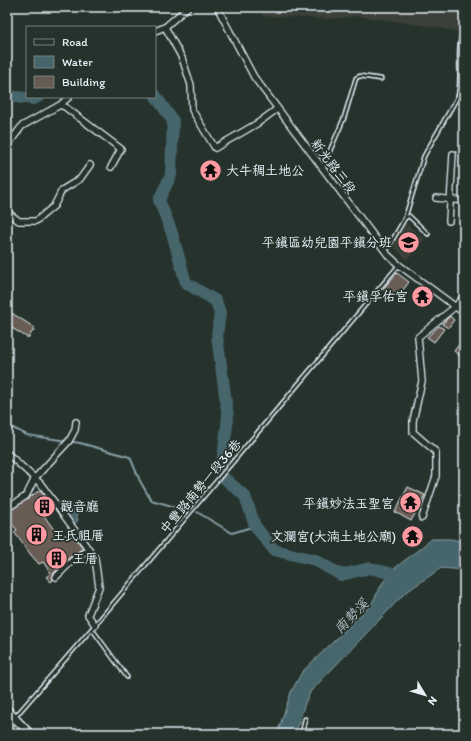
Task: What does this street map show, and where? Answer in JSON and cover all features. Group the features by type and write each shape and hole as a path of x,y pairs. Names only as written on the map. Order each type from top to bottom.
{"main road":[{"path":"7,710 30,734"},
{"path":"14,718 7,726 14,734"}],"street":[{"path":"156,31 165,27 188,7"},
{"name":"新光路三段","path":"217,7 254,77 386,251 399,265 464,313"},
{"path":"165,27 182,58 191,85 192,110 214,148 258,123 277,109"},
{"path":"7,146 22,126 60,106 68,98"},
{"path":"60,106 65,107 121,149 111,167"},
{"path":"449,221 449,200 453,154"},
{"path":"7,212 19,221 36,221 54,206 62,190 80,179 90,165"},
{"path":"436,198 464,201"},
{"path":"422,518 436,476 436,452 413,432 422,381 418,337 456,306 464,296"},
{"path":"8,508 26,496 34,478 69,441 73,435 76,422"},
{"path":"7,453 41,484 95,558 99,587 94,604 88,612 88,616 93,627"},
{"path":"56,577 72,561 89,549"}],"lane":[{"path":"386,251 405,218 424,156 458,96 460,88 460,38 464,28"},
{"path":"322,168 339,131 356,78 360,76 381,79"},
{"path":"405,218 409,216 428,234"},
{"name":"中豐路南勢一段36巷","path":"14,718 93,627 399,265"},
{"path":"93,627 128,677"},
{"path":"302,734 305,719"}],"shaded area":[{"path":"257,7 464,7 464,15 457,32 441,28 357,16 329,19 263,16"},
{"name":"平鎮區幼兒園平鎮分班","path":"403,221 425,239 407,260 393,246 402,228"}],"water":[{"path":"58,502 66,502 75,511 78,520 74,525"},
{"path":"432,539 451,539 464,542 464,570 441,568 405,593 311,691 305,703 295,734 277,734 291,692 302,672 371,605 383,582 395,568"}],"building":[{"path":"397,273 409,282 400,294 397,292 393,296 383,289"},
{"path":"7,310 35,328 28,338 7,325"},
{"path":"450,316 454,320 448,328 442,324"},
{"path":"439,326 444,329 434,342 427,337"},
{"path":"464,338 464,352 461,357 454,351"},
{"name":"平鎮妙法玉聖宮","path":"408,487 425,495 411,521 395,512"},
{"path":"40,490 52,506 42,513 60,538 71,532 83,548 69,558 53,574 53,580 51,582 46,577 51,573 43,562 39,564 31,555 14,532 17,530 7,518 7,513"}],"waterway":[{"path":"7,96 36,98"},
{"path":"156,96 173,121 171,175 159,200 172,233 186,283 216,301 220,313 217,336 228,417 222,465"},
{"path":"7,428 13,428 27,435 80,443 130,457 140,481 151,500 186,510"},
{"path":"223,477 245,496 255,526 274,550 315,560 341,575 370,568 397,575 404,580"},
{"path":"197,512 232,533 255,526"}],"place":[{"name":"大牛稠土地公","path":"211,170"},
{"name":"平鎮區幼兒園平鎮分班","path":"408,242"},
{"name":"平鎮孚佑宮","path":"423,296"},
{"name":"平鎮妙法玉聖宮","path":"410,503"},
{"name":"觀音廳","path":"44,506"},
{"name":"王氏祖厝","path":"37,535"},
{"name":"文瀾宮(大湳土地公廟)","path":"412,536"},
{"name":"王厝","path":"56,558"}],"water label":[{"name":"南勢溪","path":"351,616"}]}
